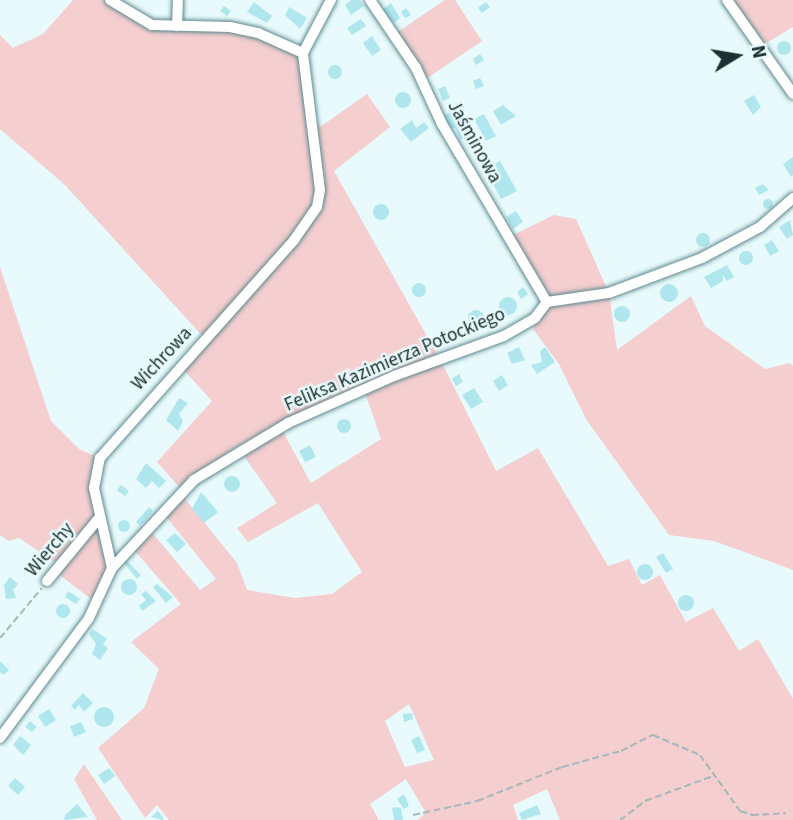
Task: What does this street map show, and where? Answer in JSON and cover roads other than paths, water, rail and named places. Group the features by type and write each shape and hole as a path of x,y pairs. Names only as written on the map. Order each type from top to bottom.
{"street":[{"path":"110,0 152,25 258,33 303,53 331,0"},
{"path":"177,26 178,0"},
{"name":"Jaśminowa","path":"370,0 416,68 442,124 547,302"},
{"path":"727,0 793,94"},
{"name":"Wichrowa","path":"112,568 94,488 100,458 294,240 317,207 320,190 303,53"},
{"path":"547,302 609,293 702,258 760,227 793,198"},
{"name":"Feliksa Kazimierza Potockiego","path":"112,568 179,494 233,454 342,398 504,336 535,318 547,302"},
{"name":"Wierchy","path":"47,581 100,517"},
{"path":"0,738 89,618 112,568"}]}
